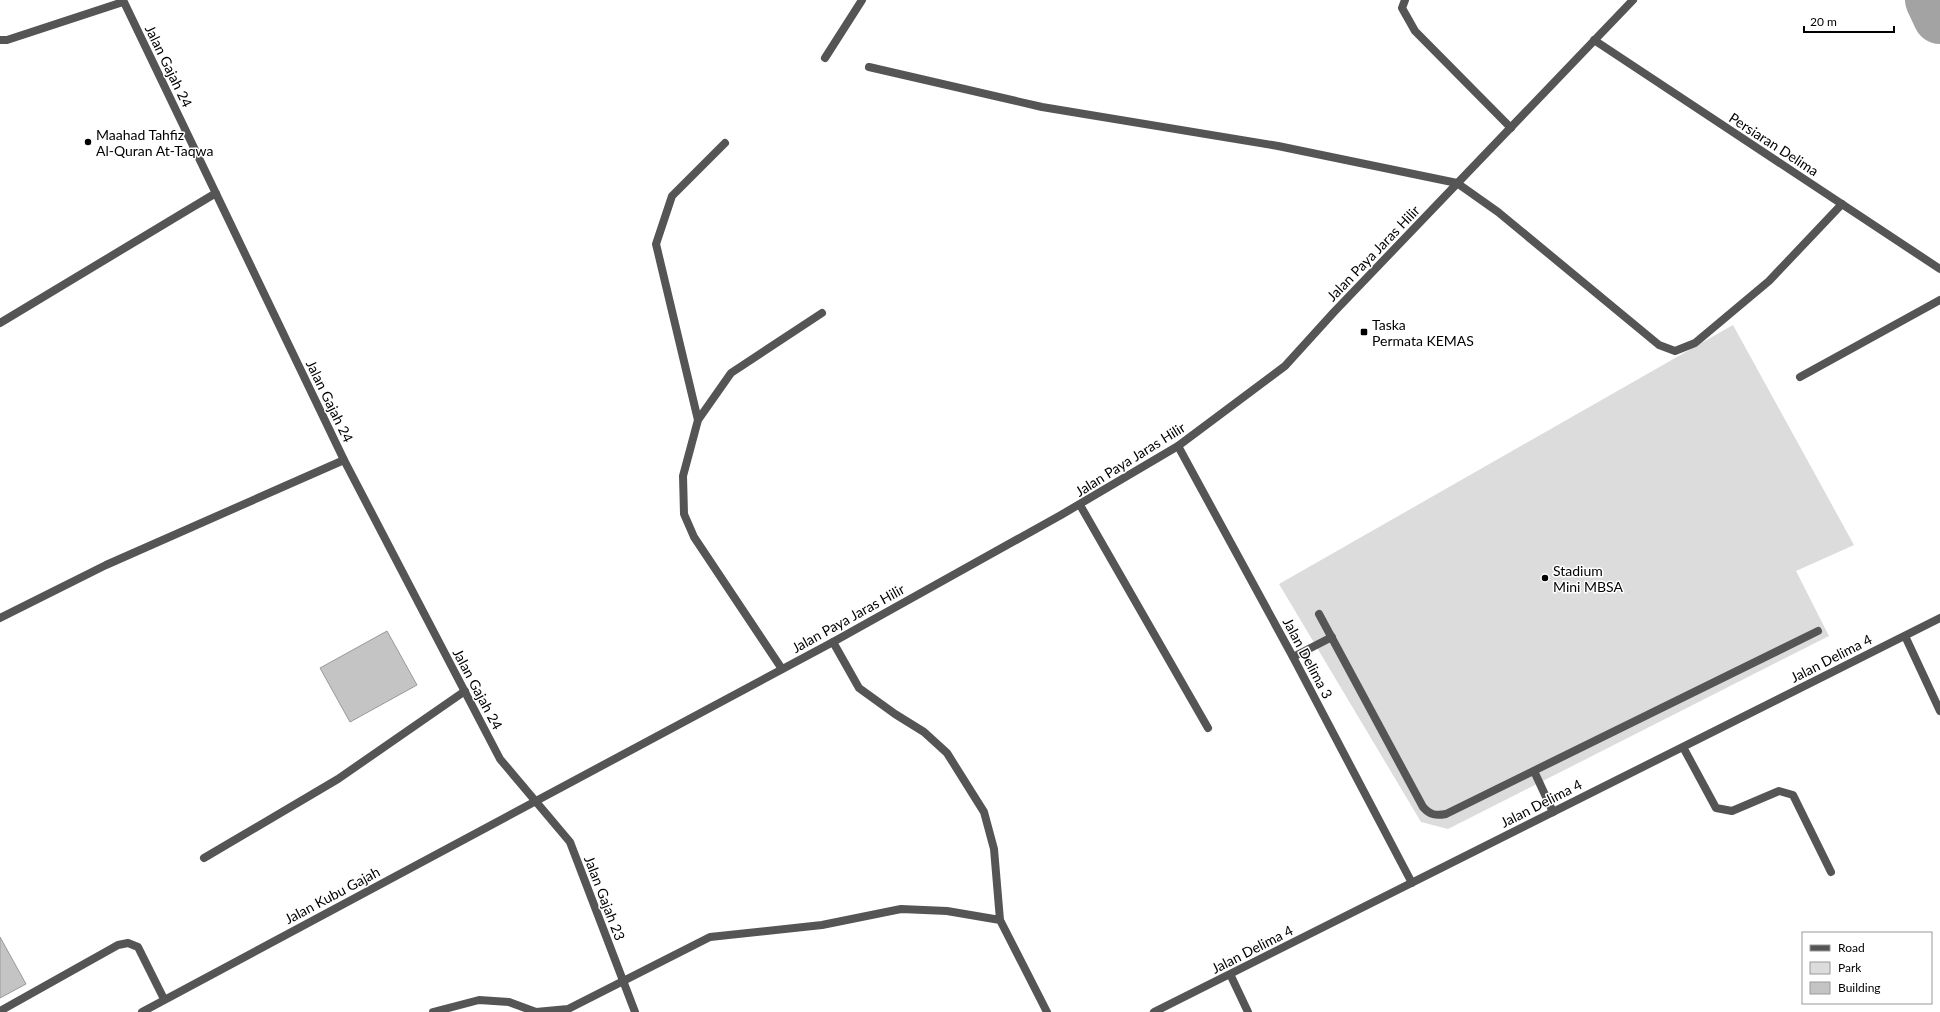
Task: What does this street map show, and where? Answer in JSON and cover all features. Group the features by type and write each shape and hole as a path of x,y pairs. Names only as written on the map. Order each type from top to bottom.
{"street":[{"path":"825,58 862,0"},
{"path":"1405,0 1402,8 1415,31 1511,128"},
{"name":"Jalan Paya Jaras Hilir","path":"535,801 833,642 1080,505 1178,446 1285,366 1334,312 1633,0"},
{"path":"0,40 7,40 123,1"},
{"name":"Jalan Gajah 24","path":"123,1 344,460 500,759 535,801"},
{"name":"Persiaran Delima","path":"1594,40 1940,269"},
{"path":"869,67 1042,107 1278,146 1458,184 1498,212 1659,345 1675,351 1695,343 1769,280 1842,204"},
{"path":"698,420 656,244 672,196 725,143"},
{"path":"0,322 216,193"},
{"path":"1800,377 1940,300"},
{"path":"782,670 694,537 684,514 683,476 698,420 731,373 822,313"},
{"name":"Jalan Delima 3","path":"1178,446 1293,657 1412,883"},
{"path":"0,618 106,565 344,460"},
{"path":"1080,505 1208,728"},
{"path":"1319,614 1423,807 1429,813 1438,816 1446,814 1818,631"},
{"name":"Jalan Delima 4","path":"1154,1012 1940,618"},
{"path":"1905,636 1940,712"},
{"path":"1293,657 1332,637"},
{"path":"833,642 859,688 895,714 924,732 946,753 967,783 984,812 994,849 1000,920 1047,1012"},
{"path":"204,858 338,780 465,691"},
{"path":"1683,747 1716,808 1723,811 1732,810 1778,791 1793,795 1831,872"},
{"path":"1534,771 1553,812"},
{"name":"Jalan Gajah 23","path":"535,801 570,842 635,1012"},
{"name":"Jalan Kubu Gajah","path":"142,1012 535,801"},
{"path":"433,1012 479,1000 509,1002 536,1012 568,1009 623,982 671,955 710,937 822,925 901,909 947,911 1000,920"},
{"path":"0,1011 118,945 128,943 138,947 164,1000"},
{"path":"1230,974 1248,1012"}],"green space":[{"name":"Stadium Mini MBSA","path":"1733,325 1854,545 1796,571 1829,636 1448,829 1421,822 1279,584"}],"building":[{"path":"387,631 417,685 350,722 320,668"},
{"path":"0,937 26,984 0,998"}],"waterway":[{"path":"1932,0 1940,17"}],"place":[{"name":"Maahad Tahfiz Al-Quran At-Taqwa","path":"88,142"},
{"name":"Taska Permata KEMAS","path":"1364,332"},
{"name":"Stadium Mini MBSA","path":"1545,578"}]}
